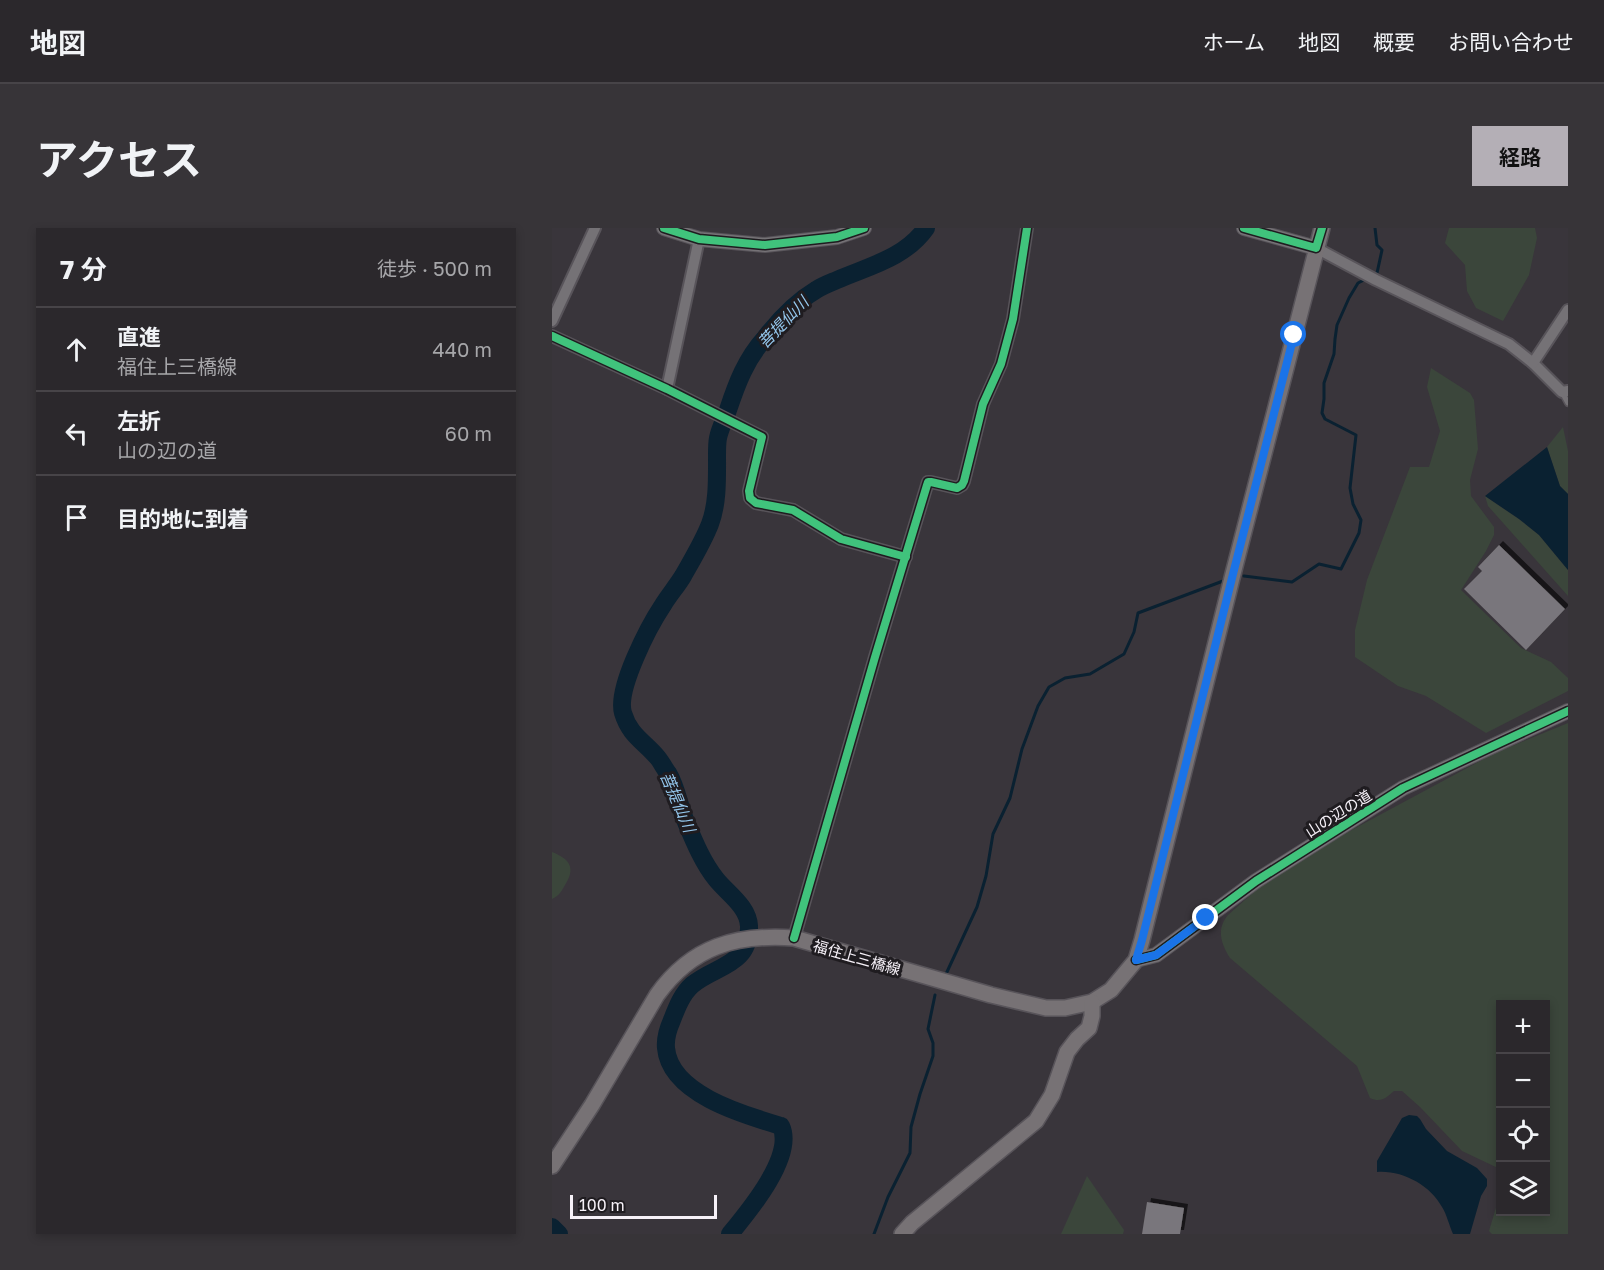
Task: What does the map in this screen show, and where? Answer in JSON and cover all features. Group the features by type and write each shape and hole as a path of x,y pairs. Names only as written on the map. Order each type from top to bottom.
{"main road":[{"name":"福住上三橋線","path":"552,1166 592,1105 657,995 669,980 686,963 737,940 759,937 794,938 948,983 1046,1008 1065,1008 1092,1002 1111,990 1136,960 1322,228"},
{"path":"902,1234 912,1223 1036,1121 1052,1095 1067,1052 1089,1028 1092,1002"}],"street":[{"path":"552,321 595,228"},
{"path":"664,228 699,240 765,246 837,237 864,228"},
{"path":"794,938 928,482 957,488 964,481 983,404 1001,364 1013,319 1027,228"},
{"path":"1244,228 1316,248 1376,280 1509,344 1565,391"},
{"path":"667,389 699,240"},
{"path":"1533,363 1568,310"},
{"path":"552,336 667,389 762,437 749,491 750,498 756,503 793,510 841,539 906,557"},
{"name":"山の辺の道","path":"1136,960 1156,955 1256,881 1403,788 1568,711"}],"lane":[{"path":"1565,391 1568,403"}],"green space":[{"path":"1449,228 1535,228 1537,238 1529,275 1503,321 1476,308 1467,291 1465,265 1445,243"},
{"path":"1431,368 1470,393 1474,400 1478,449 1470,480 1471,496 1494,527 1494,535 1486,551 1461,590 1521,648 1551,662 1568,678 1568,691 1486,733 1426,696 1398,686 1355,657 1355,630 1367,580 1410,467 1429,467 1440,431 1427,387"},
{"path":"1563,427 1568,451 1568,494 1560,486 1547,447"},
{"path":"1485,496 1539,535 1568,570 1568,596 1488,506"},
{"path":"1568,723 1568,1234 1492,1234 1489,1231 1496,1207 1496,1216 1550,1216 1550,1000 1496,1000 1496,1167 1462,1151 1402,1091 1394,1091 1380,1100 1370,1098 1357,1066 1230,958 1221,936 1224,920 1228,915 1281,868 1495,753"},
{"path":"552,852 567,861 570,874 562,890 552,899"},
{"path":"1087,1176 1124,1230 1123,1234 1061,1234"}],"water":[{"path":"1547,447 1560,486 1568,494 1568,570 1539,535 1485,496"},
{"path":"1409,1115 1417,1116 1447,1151 1477,1168 1487,1179 1487,1186 1481,1196 1470,1234 1453,1234 1437,1199 1414,1180 1396,1174 1377,1172 1377,1161 1402,1118"}],"building":[{"path":"1499,545 1565,609 1526,650 1464,589 1482,571 1478,567"},
{"path":"1147,1202 1184,1208 1180,1234 1142,1234"}],"waterway":[{"name":"菩提仙川","path":"730,1234 758,1198 776,1167 784,1138 781,1126 729,1109 694,1090 680,1078 671,1064 666,1041 676,1010 688,989 701,978 730,963 744,949 748,939 748,919 741,906 711,873 703,859 668,773 658,758 629,727 623,713 624,689 635,658 650,627 683,576 710,524 716,499 719,434 752,354 782,318 809,295 826,285 897,254 908,247 926,228"},
{"path":"1373,274 1377,273 1382,250 1377,245 1375,228"},
{"path":"1244,576 1292,582 1319,564 1341,569 1359,533 1361,520 1353,504 1350,488 1356,435 1325,419 1322,413 1324,383 1334,354 1337,325 1358,283 1368,278"},
{"path":"946,974 977,907 986,876 993,834 1010,798 1022,749 1038,706 1049,687 1065,678 1090,674 1124,654 1134,632 1138,613 1223,581"},
{"path":"874,1234 888,1197 910,1153 911,1127 933,1056 933,1043 928,1029 935,995"},
{"path":"552,1227 559,1234"}],"cycle path":[{"path":"664,228 699,239 765,245 837,237 864,228"},
{"path":"794,938 928,482 957,488 964,481 983,404 1001,364 1013,319 1027,228"},
{"path":"1244,228 1316,248 1322,228"},
{"path":"552,336 667,389 762,437 749,491 750,498 756,503 793,510 841,539 906,557"},
{"path":"1136,960 1156,955 1256,881 1403,788 1568,711"}],"route":[{"path":"1206,918 1156,955 1136,960 1294,335"}]}
